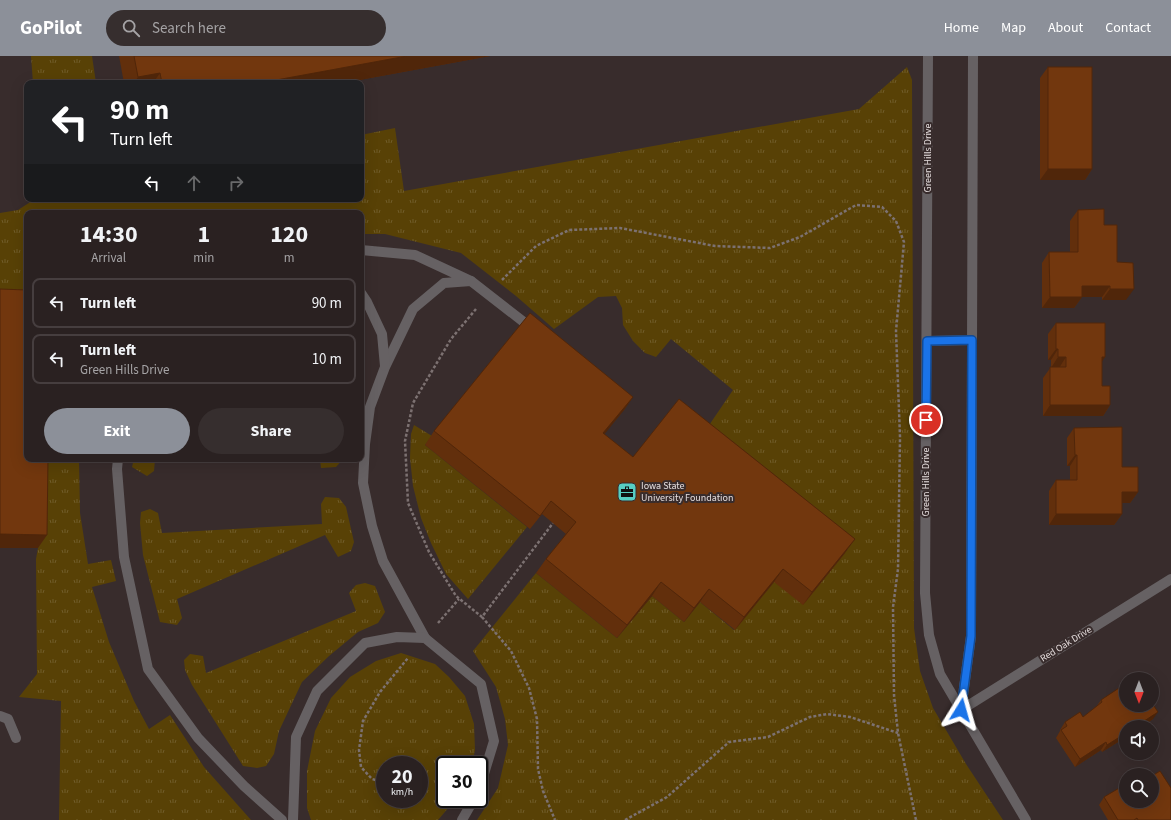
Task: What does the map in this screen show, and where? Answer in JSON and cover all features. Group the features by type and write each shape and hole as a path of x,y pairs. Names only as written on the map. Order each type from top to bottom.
{"street":[{"name":"Green Hills Drive","path":"928,56 925,594 929,635 940,674 1026,820"},
{"path":"961,710 971,636 973,56"},
{"path":"364,250 416,256 471,281 542,335"},
{"path":"364,457 370,407 385,367 413,309 444,283 471,281"},
{"path":"364,298 382,334 385,367"},
{"path":"927,341 972,340"},
{"path":"118,462 124,557 148,669 198,738 244,786 282,820"},
{"path":"364,462 362,482 372,526 383,561 425,638 481,684 494,741 488,761"},
{"name":"Red Oak Drive","path":"961,710 1171,579"},
{"path":"293,820 296,737 317,691 365,643 397,637 425,638"},
{"path":"0,716 8,718 16,738"},
{"path":"462,820 469,808"}],"path":[{"path":"555,820 543,791 538,769 538,719 529,688 511,651 482,617 456,596 429,552 408,503 405,441 413,403 451,339 488,294 536,246 569,230 620,228 715,246 770,248 800,237 856,205 882,207 896,221 904,242 896,331 900,437 898,569 893,607 894,695 898,733 916,820"},
{"path":"482,617 553,523"},
{"path":"376,780 372,779 361,767 359,750 363,721 380,692 459,599"},
{"path":"625,820 666,796 729,742 768,737 810,717 827,714 850,717 898,733"}],"green space":[{"path":"31,56 92,56 96,80 33,80"},
{"path":"907,67 912,80 914,628 920,671 933,708 966,764 1003,820 477,820 485,808 488,808 488,803 498,788 508,745 505,719 496,687 473,651 536,573 617,638 652,596 684,622 700,602 734,630 774,582 701,437 733,390 671,339 656,357 645,353 633,341 623,325 622,308 616,296 598,297 554,329 516,296 461,253 385,234 364,234 364,210 24,210 24,303 0,303 0,213 18,210 30,202 364,202 364,134 395,128 404,191 859,109"},
{"path":"414,425 432,436 425,445 527,527 468,599 446,574 421,518 413,486 410,458 411,434"},
{"path":"39,462 79,462 80,513 88,564 111,560 116,581 92,587 109,642 134,701 149,729 170,715 204,767 251,820 59,820 61,701 19,697 37,674 36,559 38,548"},
{"path":"133,462 155,462 154,471 147,476 132,467"},
{"path":"320,462 340,462 336,467 321,468"},
{"path":"325,497 339,498 346,507 354,542 351,551 338,557 325,535 177,599 182,618 177,625 160,622 143,555 140,523 141,512 150,509 158,513 162,533 322,524 321,504"},
{"path":"365,583 375,586 385,612 378,623 358,632 329,656 302,682 279,731 274,754 266,766 257,768 243,766 192,685 185,670 184,660 190,654 203,656 206,673 356,611 349,593 356,585"},
{"path":"401,653 435,664 449,677 465,696 474,724 474,756 436,756 436,808 448,808 438,820 311,820 307,808 307,771 315,731 331,698 350,677 376,661"}],"building":[{"path":"134,56 407,56 276,80 161,80 160,73 138,77"},
{"path":"1048,67 1092,67 1092,169 1048,169"},
{"path":"1104,209 1104,225 1117,225 1117,262 1133,263 1134,289 1110,289 1110,286 1082,286 1082,297 1050,297 1049,252 1078,252 1078,210"},
{"path":"0,289 24,290 24,462 48,462 47,535 0,534"},
{"name":"Iowa State University Foundation","path":"530,313 633,397 603,433 633,457 679,399 855,539 812,592 783,569 744,617 709,589 694,608 661,582 627,625 546,559 576,522 551,501 540,516 434,431"},
{"path":"1056,323 1105,323 1105,357 1102,357 1102,386 1110,386 1110,405 1050,405 1050,367 1066,367 1066,357 1058,357 1058,349 1056,349"},
{"path":"1122,427 1122,467 1138,467 1138,492 1122,492 1122,514 1056,514 1056,480 1077,480 1077,455 1075,455 1074,428"},
{"path":"1119,688 1119,712 1158,712 1146,720 1119,720 1119,737 1107,745 1106,742 1080,759 1061,730 1067,726 1065,722 1080,712 1083,717 1102,702 1101,700"},
{"path":"1159,772 1171,788 1171,820 1138,820 1137,818 1134,820 1118,820 1104,797 1119,788 1119,808 1159,808"}],"place":[{"name":"Iowa State University Foundation","path":"627,492"}],"route":[{"path":"926,420 927,341 972,340 971,636 961,710"}]}
